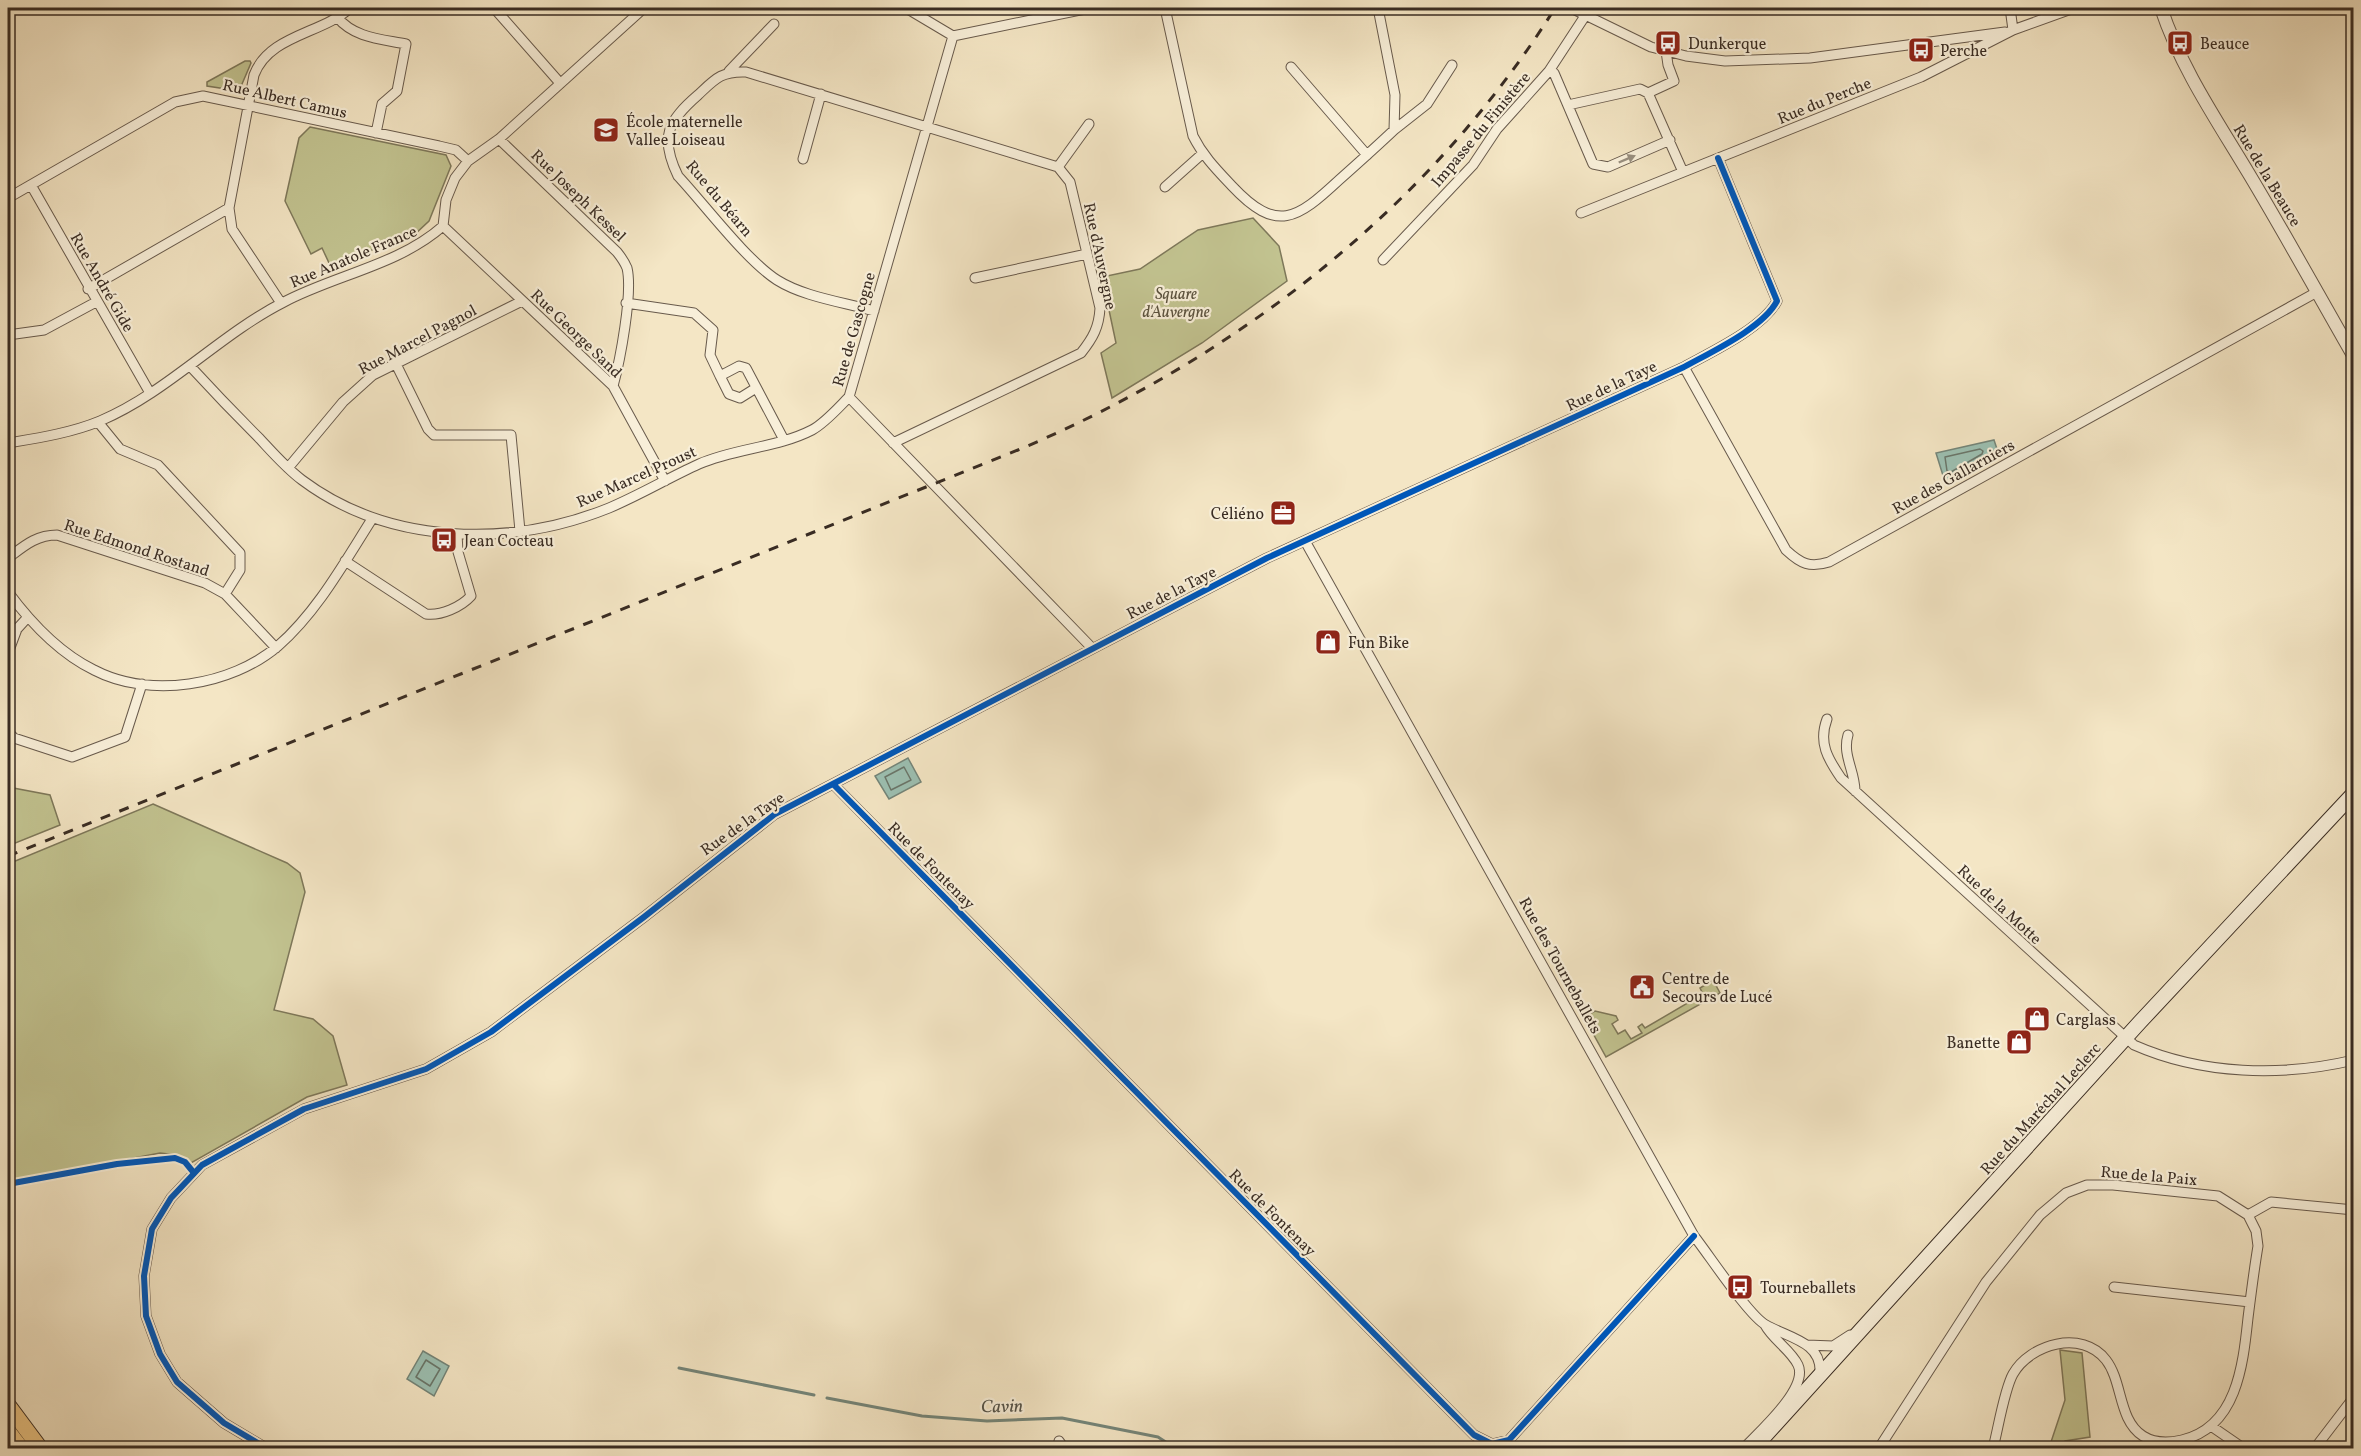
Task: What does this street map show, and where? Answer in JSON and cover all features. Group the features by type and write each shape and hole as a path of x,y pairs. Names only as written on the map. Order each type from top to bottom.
{"main road":[{"name":"Rue du Maréchal Leclerc","path":"1754,1449 1820,1373 2126,1038 2354,793"},
{"path":"8,1405 40,1449"},
{"path":"8,1431 21,1449"}],"street":[{"path":"281,303 232,229 229,208 254,75 266,55 338,17 350,8"},
{"path":"494,8 560,83"},
{"path":"443,226 446,200 455,178 468,161 499,139 644,8"},
{"path":"906,8 953,36 1090,8"},
{"path":"1164,8 1193,136 1202,154 1250,205 1267,214 1287,216 1307,210 1394,130 1427,104 1452,65"},
{"path":"1378,8 1395,95 1394,130"},
{"path":"1571,8 1585,12 1651,46 1666,51 1725,61 1771,61 2013,30 2010,8"},
{"name":"Rue du Perche","path":"1581,213 1921,77 2013,30 2074,8"},
{"name":"Rue de la Beauce","path":"2162,8 2173,40 2198,92 2354,357"},
{"name":"Impasse du Finistère","path":"1383,260 1473,165 1497,129 1549,71 1585,12"},
{"path":"338,17 350,31 357,34 406,44 397,91 382,104 376,133"},
{"name":"Rue du Béarn","path":"774,24 729,71 717,77 675,115 668,145 672,162 678,176 761,267 778,281 874,311"},
{"name":"Rue de Gascogne","path":"953,36 849,397 1092,648"},
{"path":"1648,93 1674,81 1666,51"},
{"path":"1291,67 1367,155"},
{"path":"729,71 746,72 1058,166 1089,124"},
{"path":"1549,71 1554,74 1593,164 1608,167 1670,140"},
{"path":"1568,105 1640,89 1648,93 1683,172"},
{"path":"803,159 821,94"},
{"name":"Rue Albert Camus","path":"8,198 175,102 203,96 456,150 468,161"},
{"name":"Rue Joseph Kessel","path":"499,139 617,252 626,266 628,284 626,303 619,364 613,386"},
{"path":"1166,187 1202,154"},
{"name":"Rue de la Taye","path":"266,1449 224,1423 177,1382 160,1354 146,1316 144,1276 152,1229 171,1198 202,1165 304,1109 426,1068 491,1032 775,814 1092,648 1305,541 1684,367 1771,313 1777,301 1718,158"},
{"name":"Rue d'Auvergne","path":"893,442 1081,352 1100,323 1100,308 1070,182 1058,166"},
{"name":"Rue André Gide","path":"31,184 88,288 150,393"},
{"path":"88,288 229,208"},
{"name":"Rue George Sand","path":"443,226 613,386 665,481"},
{"name":"Rue Anatole France","path":"8,443 47,436 98,422 150,393 281,303 329,281 409,251 443,226"},
{"path":"975,278 1087,254"},
{"name":"Rue des Gallarniers","path":"1684,367 1786,550 1799,562 1815,566 1839,557 2317,292"},
{"name":"Rue Marcel Pagnol","path":"288,468 357,388 373,375 522,301"},
{"path":"8,335 44,330 96,302"},
{"path":"626,303 694,313 713,330 710,355 729,394 740,398 756,388"},
{"path":"396,364 428,429 434,435 511,435 520,531"},
{"name":"Rue Marcel Proust","path":"190,366 288,468 322,494 372,519 392,525 457,534 520,531 589,515 714,457 784,440 813,430 849,397"},
{"path":"720,376 739,366 746,368 784,440"},
{"path":"98,422 120,449 158,465 240,553 240,570 225,594"},
{"path":"8,592 27,618 64,650 95,671 142,684 194,685 235,674 276,648 303,621 372,519"},
{"path":"345,561 426,614 436,615 465,602 471,596 458,552 457,534"},
{"name":"Rue Edmond Rostand","path":"8,558 32,539 43,535 57,535 205,583 225,594 276,648"},
{"name":"Rue des Tourneballets","path":"1305,541 1694,1236 1765,1325 1806,1345"},
{"path":"8,654 16,629 27,618"},
{"path":"8,732 14,738 72,757 125,736 142,684"},
{"name":"Rue de la Motte","path":"1827,719 1823,729 1823,745 1830,762 1856,791 2126,1038 2165,1058 2244,1070 2292,1072 2354,1060"},
{"path":"1848,735 1844,748 1855,775 1856,791"},
{"name":"Rue de Fontenay","path":"833,784 1474,1436 1492,1444 1509,1440 1694,1236"},
{"name":"Rue de la Paix","path":"1879,1449 1986,1282 2040,1215 2066,1193 2087,1185 2113,1185 2217,1196 2248,1215"},
{"path":"1993,1449 2013,1374 2030,1356 2050,1345 2069,1342 2087,1346 2105,1358 2118,1380 2125,1413 2142,1435 2168,1446 2190,1438 2211,1426 2234,1394 2242,1365 2258,1246 2256,1231 2248,1215 2271,1202 2354,1210"},
{"path":"2114,1287 2250,1302"},
{"path":"1744,1449 1791,1396 1801,1376 1798,1364 1765,1325"},
{"path":"1806,1345 1833,1346 1862,1327"},
{"path":"1806,1345 1818,1356 1820,1373"},
{"path":"2315,1449 2354,1397"},
{"path":"2211,1426 2243,1449"}],"green space":[{"path":"245,61 251,63 239,91 207,86 207,82"},
{"path":"310,127 446,155 451,166 429,221 414,235 330,265 322,248 311,254 285,201 299,138"},
{"name":"Square d'Auvergne","path":"1253,218 1279,246 1287,281 1202,343 1112,398 1101,353 1116,343 1102,277 1140,269 1198,230"},
{"path":"8,787 50,795 60,825 8,846"},
{"path":"153,804 287,863 300,873 305,892 274,1010 313,1019 333,1036 347,1085 307,1097 191,1163 177,1155 160,1153 8,1182 8,864"},
{"path":"1713,980 1720,993 1606,1057 1584,1017 1595,1011 1616,1016 1618,1020 1612,1024 1618,1034 1625,1030 1631,1039 1642,1033 1638,1027 1642,1024 1645,1028 1703,994 1700,988"},
{"path":"2060,1350 2082,1353 2090,1437 2065,1441 2061,1448 2049,1448 2065,1400"}],"water":[{"path":"1994,440 1998,452 1945,482 1936,453"},
{"path":"908,758 921,782 889,799 875,776"},
{"path":"423,1351 449,1366 434,1396 407,1379"}],"waterway":[{"name":"Cavin","path":"679,1368 814,1395"},
{"name":"Cavin","path":"827,1398 922,1416 987,1421 1062,1418 1158,1437 1175,1448"}],"railway":[{"path":"8,856 1018,450 1098,413 1175,371 1250,323 1321,270 1387,212 1449,149 1505,81 1555,8"}],"cycle path":[{"path":"266,1448 224,1423 177,1382 160,1354 146,1316 144,1276 152,1229 171,1198 202,1165 304,1109 426,1069 491,1032 644,917 775,814 1267,558 1684,367 1749,330 1770,311 1777,301 1718,158"},
{"path":"833,784 1474,1435 1492,1444 1509,1440 1694,1236"},
{"path":"8,1184 117,1164 175,1158 185,1162 194,1173"}],"place":[{"name":"Dunkerque","path":"1668,43"},
{"name":"Beauce","path":"2180,43"},
{"name":"Perche","path":"1921,50"},
{"name":"École maternelle Vallee Loiseau","path":"606,130"},
{"name":"Céliéno","path":"1283,513"},
{"name":"Jean Cocteau","path":"444,540"},
{"name":"Fun Bike","path":"1328,642"},
{"name":"Centre de Secours de Lucé","path":"1642,987"},
{"name":"Carglass","path":"2037,1019"},
{"name":"Banette","path":"2019,1042"},
{"name":"Tourneballets","path":"1740,1287"}]}
